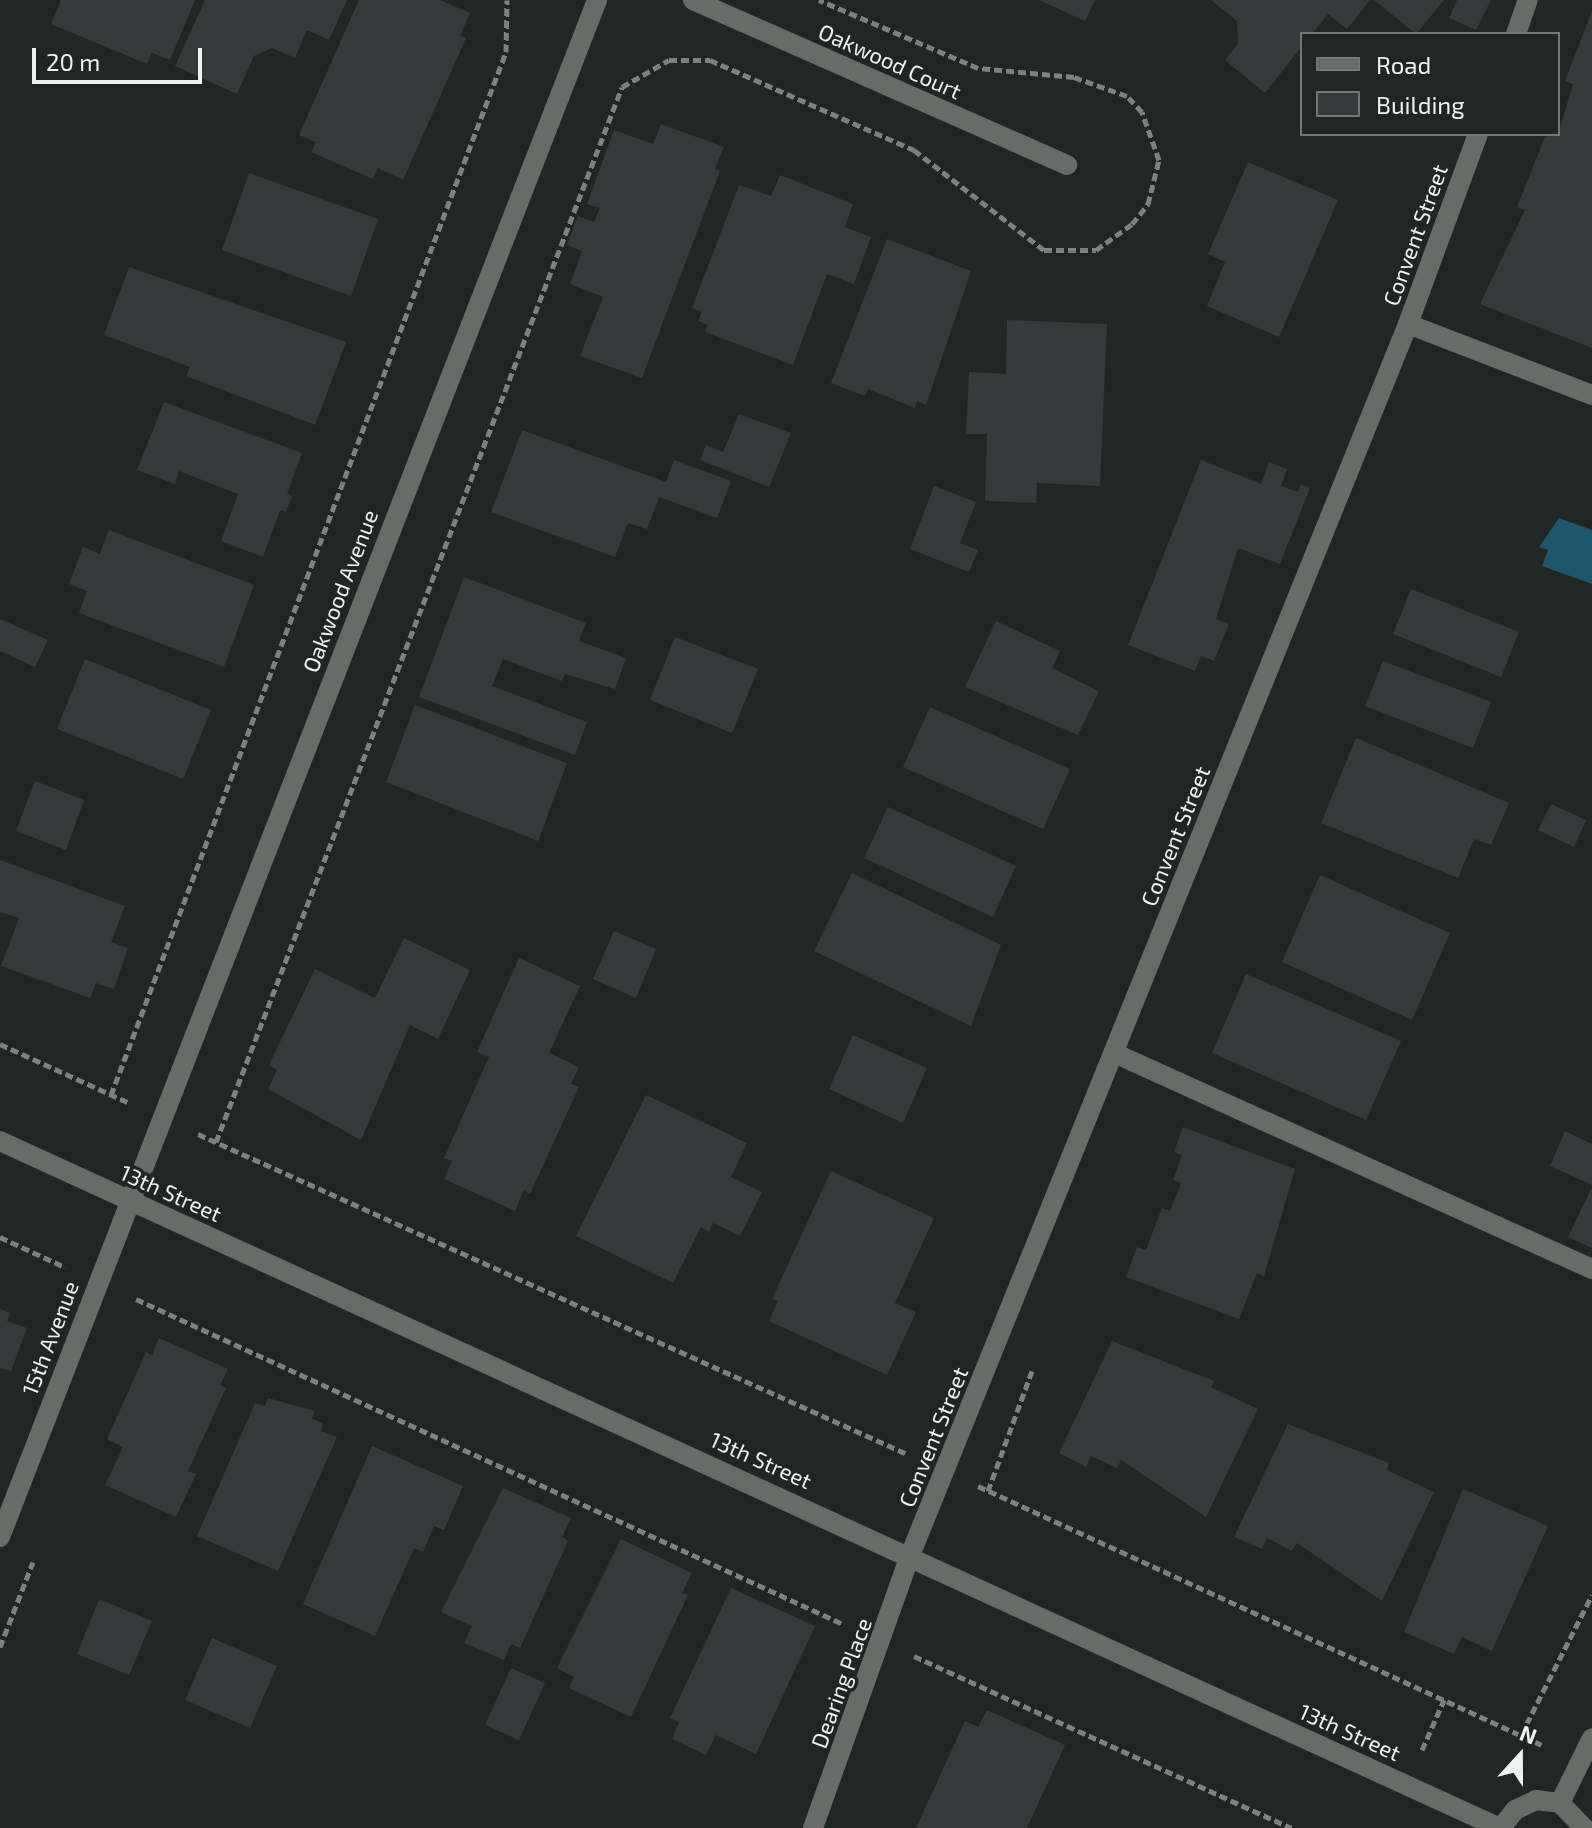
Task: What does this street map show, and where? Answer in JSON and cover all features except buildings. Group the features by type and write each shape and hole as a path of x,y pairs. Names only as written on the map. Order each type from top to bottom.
{"street":[{"name":"Oakwood Avenue","path":"128,1201 597,0"},
{"name":"Oakwood Court","path":"693,0 1067,165"},
{"path":"1517,32 1528,0"},
{"name":"Convent Street","path":"911,1553 1408,324 1477,136"},
{"path":"1408,324 1592,395"},
{"path":"1114,1053 1592,1269"},
{"name":"13th Street","path":"0,1141 911,1553 1501,1828 1525,1803 1560,1803"},
{"name":"15th Avenue","path":"0,1537 128,1201"},
{"name":"Dearing Place","path":"813,1828 883,1643 911,1553"},
{"path":"1584,1828 1560,1803 1592,1738"}],"path":[{"path":"111,1095 506,52 507,0"},
{"path":"216,1142 622,87 669,60 710,60 927,157 1044,250 1096,250 1132,224 1148,204 1159,160 1147,122 1127,96 1074,77 978,68 819,0"},
{"path":"0,1044 946,1471 1580,1762"},
{"path":"0,1237 1292,1828"},
{"path":"1521,1735 1592,1595"},
{"path":"1407,1784 1444,1700"}],"water":[{"path":"1559,518 1592,530 1592,584 1542,566 1548,550 1539,547"}]}
